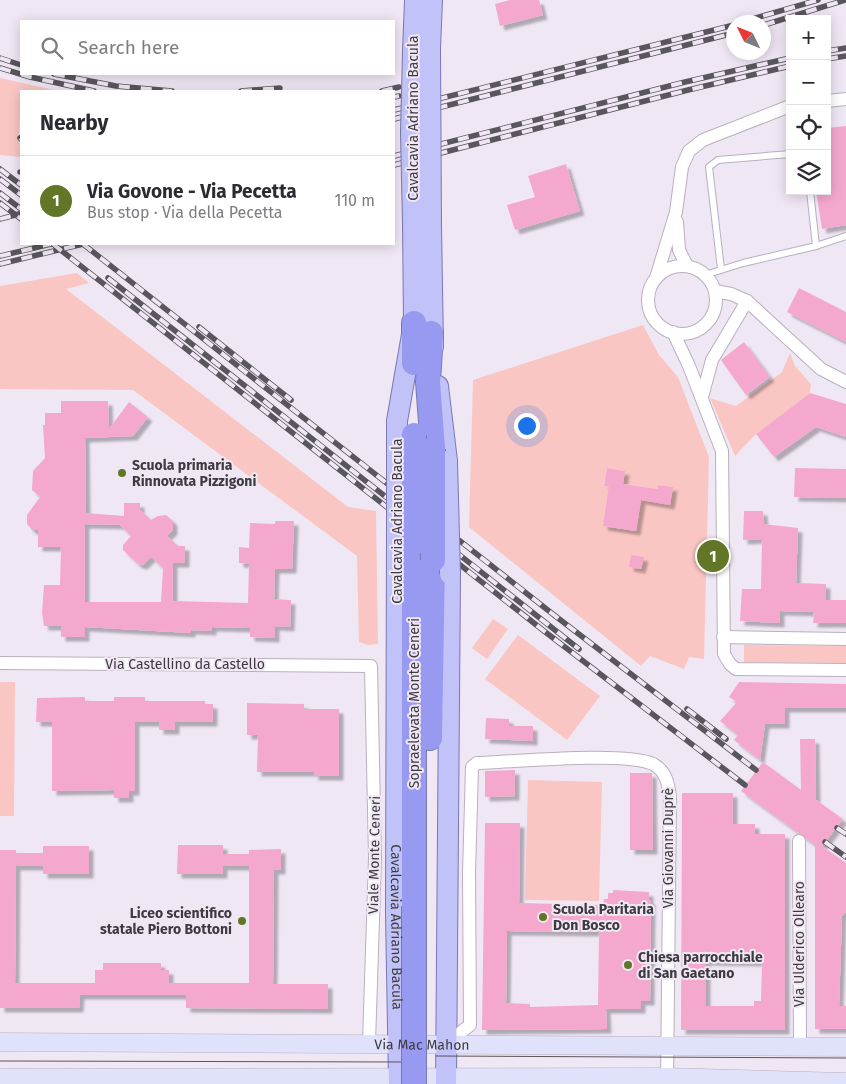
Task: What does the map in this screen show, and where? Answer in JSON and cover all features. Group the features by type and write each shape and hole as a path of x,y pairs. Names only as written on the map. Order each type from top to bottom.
{"highway":[{"name":"Sopraelevata Monte Ceneri","path":"422,328 405,428 405,536 422,907 440,1082"},
{"name":"Cavalcavia Adriano Bacula","path":"422,328 428,382 440,455 442,567 431,646"},
{"name":"Sopraelevata Monte Ceneri","path":"404,1082 422,907 431,646"}],"main road":[{"name":"Cavalcavia Adriano Bacula","path":"415,0 422,50 422,328"},
{"name":"Cavalcavia Adriano Bacula","path":"422,50 432,0"},
{"name":"Cavalcavia Adriano Bacula","path":"398,1044 396,915 405,536"},
{"name":"Cavalcavia Adriano Bacula","path":"442,567 446,1044"},
{"name":"Via Mac Mahon","path":"0,1042 846,1047"},
{"path":"398,1044 404,1082"},
{"path":"440,1082 446,1044"},
{"path":"0,1078 404,1082 846,1082"}],"street":[{"path":"831,100 846,98"},
{"path":"656,278 670,268 687,266 705,275 715,291 716,304 712,316 704,326 693,332 673,332 658,324 650,310 649,293 656,278 676,212 683,164 694,146 786,108"},
{"path":"676,212 679,250 687,266"},
{"path":"715,291 731,294 748,301 821,369 846,382"},
{"path":"702,397 712,360 748,301"},
{"path":"673,332 702,397 722,451 724,654 730,664 736,669 846,670"},
{"path":"689,366 693,332"},
{"path":"723,637 846,639"},
{"name":"Via Castellino da Castello","path":"0,663 371,666"},
{"name":"Viale Monte Ceneri","path":"369,1043 376,858 371,666"},
{"name":"Via Giovanni Duprè","path":"446,1044 470,1025 469,873 472,767 478,763 628,759 654,765 662,772 668,781 670,796 666,1081"},
{"name":"Via Ulderico Ollearo","path":"799,841 800,1047"}],"lane":[{"path":"721,269 709,166 718,160 786,154"},
{"path":"810,195 816,246"},
{"path":"705,275 721,269 816,246 846,236"}],"shaded area":[{"path":"0,78 54,90 20,90 20,157 0,155"},
{"path":"77,273 89,283 66,289 348,507 376,511 378,644 368,645 359,642 357,556 133,390 0,389 0,286"},
{"path":"643,325 659,355 678,377 709,457 704,659 689,657 684,669 650,656 641,666 469,527 473,380","holes":["607,468 625,471 623,484 658,489 659,485 672,487 670,504 641,500 636,531 603,526 619,488 604,485"]},
{"path":"790,353 795,366 811,384 810,393 756,434 735,456 710,398 736,406 782,372"},
{"path":"493,619 508,629 487,659 472,648"},
{"path":"518,635 600,696 567,740 485,679"},
{"path":"744,645 846,646 846,663 744,662"},
{"path":"0,682 15,682 14,816 0,816"},
{"path":"528,780 602,782 599,901 525,900"}],"building":[{"path":"510,0 539,0 543,15 500,26 495,4"},
{"path":"846,126 846,225 822,229 817,195 831,195 831,128"},
{"path":"566,164 580,211 515,230 507,205 535,197 528,176"},
{"path":"799,288 846,312 846,342 787,312"},
{"path":"744,342 770,377 746,395 721,360"},
{"path":"810,393 846,404 846,437 816,427 774,457 756,434"},
{"path":"61,401 108,401 109,429 129,402 148,417 133,436 85,438 86,513 124,516 124,503 140,503 140,510 151,520 158,516 166,515 173,521 173,530 167,536 178,546 185,546 185,563 173,563 173,601 248,603 249,564 239,563 239,547 249,548 250,523 275,524 275,521 294,521 292,569 275,569 274,599 291,600 290,627 275,626 275,638 250,637 250,628 212,627 212,631 191,630 191,633 85,627 85,637 61,637 61,626 44,626 42,613 44,585 60,585 61,547 38,547 38,530 32,530 27,524 27,515 40,497 32,490 33,471 45,458 43,425 45,425 45,413 61,413","holes":["85,524 120,525 131,536 123,545 123,550 138,564 143,565 151,557 163,568 161,602 85,602"]},
{"path":"607,468 625,471 623,484 658,489 658,485 673,487 670,505 641,500 636,531 603,526 609,486 604,486"},
{"path":"795,468 846,469 846,498 794,497"},
{"path":"744,511 763,511 764,524 798,528 796,583 826,584 826,600 846,600 846,623 813,623 814,612 780,611 780,623 740,621 742,589 761,589 762,539 743,540"},
{"path":"631,555 644,557 641,569 629,567"},
{"path":"739,682 846,684 846,708 785,708 785,724 765,724 760,760 734,740 738,735 720,721 737,702 729,697"},
{"path":"85,697 85,701 114,701 114,697 145,697 145,701 205,701 205,704 213,704 213,722 175,722 175,730 159,730 159,722 135,722 135,791 129,791 129,798 114,798 114,790 52,791 52,722 36,722 37,698"},
{"path":"247,703 304,704 304,709 339,709 339,776 314,776 314,772 257,772 258,735 247,735"},
{"path":"486,718 509,719 509,726 533,726 533,741 485,739"},
{"path":"800,739 815,739 816,800 843,819 822,846 846,863 846,912 842,916 839,1006 846,1006 846,1029 815,1029 815,845 741,791 763,762 801,790"},
{"path":"515,770 515,796 485,797 485,771"},
{"path":"630,773 652,773 653,850 630,850"},
{"path":"682,793 733,793 733,824 755,824 755,834 785,834 785,1030 681,1030","holes":["706,961 762,962 761,1001 754,1001 754,1006 706,1006"]},
{"name":"Scuola Paritaria Don Bosco","path":"485,823 520,823 519,903 603,905 604,899 608,899 608,893 613,893 613,890 649,892 649,900 651,900 650,1001 641,1001 641,1009 606,1009 607,1029 482,1030","holes":["507,931 599,932 598,1005 530,1007 530,1004 506,1003"]},
{"path":"178,845 223,845 223,854 249,854 249,850 281,849 281,870 274,870 273,984 328,984 328,1009 186,1008 186,995 80,995 79,1008 0,1008 0,850 16,850 16,853 43,853 43,846 89,846 89,874 43,874 43,866 16,866 15,983 95,983 95,970 103,970 103,963 161,963 161,970 169,970 169,983 249,983 249,866 223,866 223,874 177,874"}],"tram line":[{"path":"436,1056 846,1058"},
{"path":"0,1061 406,1062"}],"railway":[{"path":"766,15 818,0"},
{"path":"771,23 845,0"},
{"path":"395,110 726,27"},
{"path":"395,119 726,35"},
{"path":"831,50 846,48"},
{"path":"831,58 846,56"},
{"path":"0,58 20,65"},
{"path":"395,156 685,82 786,59"},
{"path":"395,165 786,67"},
{"path":"0,68 20,74"},
{"path":"23,75 89,90"},
{"path":"59,75 116,86 161,90"},
{"path":"386,90 399,87"},
{"path":"254,90 280,88"},
{"path":"395,97 399,96"},
{"path":"0,169 20,184"},
{"path":"0,179 20,194"},
{"path":"0,193 20,208"},
{"path":"0,203 20,218"},
{"path":"0,219 19,214"},
{"path":"0,256 47,245"},
{"path":"54,245 544,631 745,785"},
{"path":"0,264 79,245"},
{"path":"84,245 554,615 756,770"},
{"path":"108,278 579,649"},
{"path":"199,327 291,400"},
{"path":"687,709 726,739"},
{"path":"837,828 846,834"},
{"path":"825,842 846,857"}],"place":[{"name":"Scuola primaria Rinnovata Pizzigoni","path":"122,473"},
{"name":"Via Govone - Via Pecetta","path":"713,556"},
{"name":"Scuola Paritaria Don Bosco","path":"543,917"},
{"name":"Liceo scientifico statale Piero Bottoni","path":"242,921"},
{"name":"Chiesa parrocchiale di San Gaetano","path":"628,965"}]}
